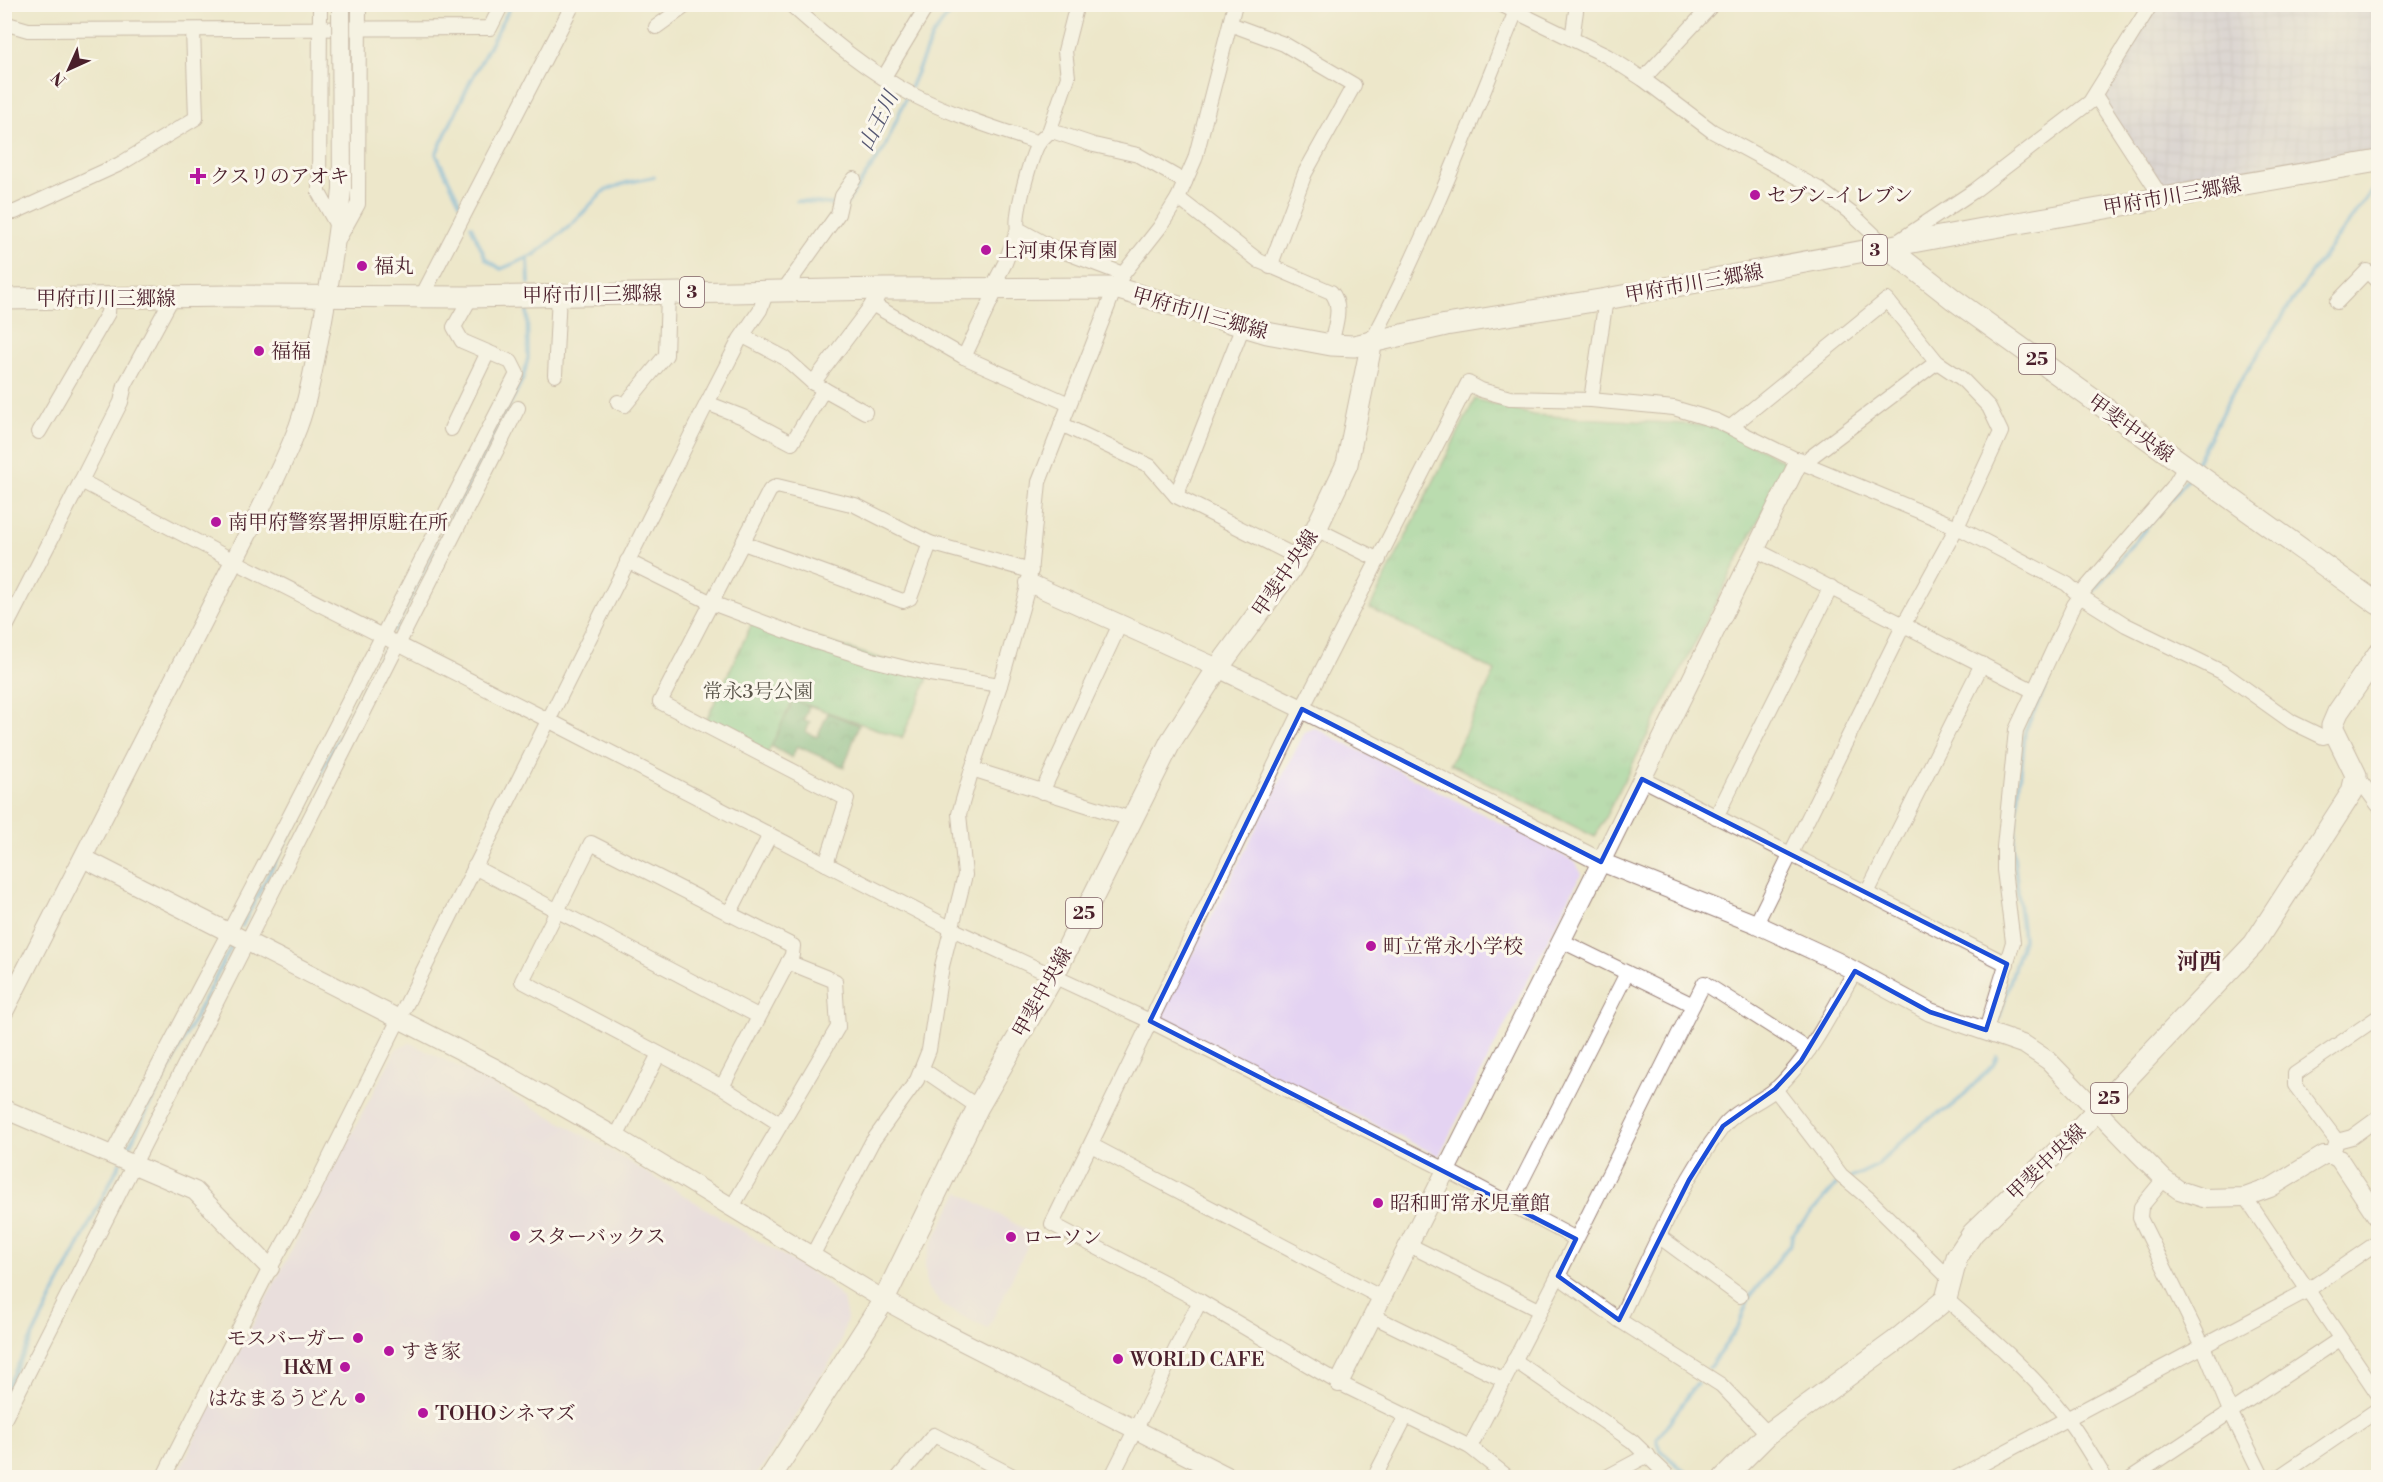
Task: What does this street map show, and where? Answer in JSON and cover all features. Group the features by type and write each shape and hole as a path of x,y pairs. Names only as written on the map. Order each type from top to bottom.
{"main road":[{"name":"甲府市川三郷線","path":"4,299 471,297 775,291 878,296 1119,281 1267,333 1331,345 1354,345 1446,325 1606,299 2379,161"},
{"name":"甲斐中央線","path":"1888,248 1953,299 2379,604"},
{"name":"甲斐中央線","path":"770,1478 884,1300 978,1107 1054,975 1171,741 1218,668 1299,558 1316,529 1347,464 1372,341"},
{"path":"2356,775 2332,726 2338,712 2379,654"},
{"name":"甲斐中央線","path":"1948,1289 1957,1257 1972,1233 2097,1111 2254,944 2352,792 2356,775"},
{"path":"1724,1478 1768,1434 1894,1342 1948,1289"}],"street":[{"path":"320,4 319,193 337,236"},
{"path":"4,1012 281,468 298,426 311,382 327,297 342,189 341,4"},
{"path":"337,236 358,204 359,4"},
{"path":"4,23 28,30 490,28 502,4"},
{"path":"423,296 573,4"},
{"path":"656,27 688,4"},
{"path":"790,4 826,36 914,95 939,107 1039,142"},
{"path":"884,77 928,4"},
{"path":"964,357 1018,229 1016,222 1018,206 1039,142 1049,132 1068,77 1065,51 1077,4"},
{"path":"812,1256 872,1142 922,1069 928,1050 942,966 965,875 959,814 1000,685 1030,577 1039,482 1119,281 1160,228 1185,182 1198,149 1235,4"},
{"path":"1500,4 1607,56 1643,79 1712,131 1819,189 1852,213 1888,248 1974,190 2090,102 2151,4"},
{"path":"1572,39 1577,4"},
{"path":"1643,79 1713,4"},
{"path":"1372,341 1394,300 1516,11"},
{"path":"1230,24 1284,44 1354,85 1305,172 1270,267"},
{"path":"4,212 15,212 120,164 196,118 193,30"},
{"path":"2095,95 2162,198"},
{"path":"1049,132 1138,155 1185,182"},
{"path":"164,1478 270,1268 311,1195 707,403 743,336 760,310 840,205 854,179"},
{"path":"1178,198 1258,261 1331,292 1337,298 1338,309 1331,345"},
{"path":"1018,229 1119,281"},
{"path":"2337,302 2367,271 2379,282"},
{"path":"618,402 625,405 666,355 668,293"},
{"path":"555,375 559,294"},
{"path":"707,403 743,417 792,443 819,386 878,296 964,357 1069,404"},
{"path":"112,1154 517,374 511,362 462,340 454,327 471,297"},
{"path":"39,432 108,313 109,298"},
{"path":"4,631 121,402 125,385 172,298"},
{"path":"1591,400 1606,299"},
{"path":"1732,426 1887,300 1937,362 1961,378 1989,407 2001,432 1957,527 1904,624 1756,924"},
{"path":"1176,496 1243,326"},
{"path":"743,336 785,358 819,386 865,412"},
{"path":"451,429 488,352"},
{"path":"1340,1383 1801,462 1937,362"},
{"path":"1509,1478 1470,1447 1340,1383 1200,1301 1052,1224 1302,709 1468,383 1481,390 1510,398 1591,400 1674,408 1732,426 1801,462 1957,527 2067,584 2084,599 2126,625 2222,672 2292,722 2323,737 2335,734"},
{"path":"4,1420 518,408"},
{"path":"1061,424 1150,466 1176,496 1299,558"},
{"path":"1986,1030 2013,942 2004,870 2005,836 2016,730 2069,614 2084,599 2189,470"},
{"path":"81,481 952,929 1150,1021 1446,1170 1576,1239"},
{"path":"826,864 847,799 660,702 770,490 777,486 855,505 930,543 1030,577 1120,624 1302,709 1601,862 1756,924 1855,971 1930,1012 1986,1030 2037,1052 2049,1061 2164,1179 2179,1190 2203,1198 2246,1197 2270,1188 2379,1119"},
{"path":"1316,529 1379,560"},
{"path":"743,543 903,601 909,598 930,543"},
{"path":"1756,550 2034,691"},
{"path":"627,561 712,603 813,641 873,660 930,674 1000,685"},
{"path":"1716,817 1831,588"},
{"path":"1042,792 1120,624"},
{"path":"1867,893 1982,664"},
{"path":"972,769 1131,819"},
{"path":"2356,775 2379,805"},
{"path":"1642,779 2007,964"},
{"path":"729,914 770,835"},
{"path":"722,1087 788,962 793,946 591,843 522,981 722,1087 780,1124"},
{"path":"83,858 495,1068 616,1137 884,1300 1231,1478"},
{"path":"474,867 758,1016"},
{"path":"1562,941 1692,1005"},
{"path":"732,1207 838,1027 835,981 788,962"},
{"path":"1619,1320 1689,1180 1723,1126 1745,1106 1775,1089 1809,1050 1855,971"},
{"path":"1510,1204 1628,973"},
{"path":"1470,1447 1704,983 1809,1050"},
{"path":"2379,1017 2295,1074 2295,1085 2339,1159 2379,1218"},
{"path":"616,1137 659,1054"},
{"path":"922,1069 978,1107"},
{"path":"1775,1089 1841,1175 1868,1198 2066,1417 2105,1478"},
{"path":"4,1109 195,1191 227,1221 270,1268"},
{"path":"1091,1145 1382,1298"},
{"path":"2164,1179 2141,1207 2140,1218 2203,1346 2230,1411 2263,1478"},
{"path":"2246,1197 2379,1394"},
{"path":"1660,1237 1740,1296"},
{"path":"1956,1478 2066,1417 2308,1290 2379,1242"},
{"path":"1409,1245 1539,1310"},
{"path":"1558,1276 1619,1320 1720,1385 1768,1434"},
{"path":"1111,1478 1200,1301"},
{"path":"1373,1316 1504,1380"},
{"path":"2131,1478 2340,1339"},
{"path":"1514,1360 1632,1441 1670,1478"},
{"path":"2277,1478 2379,1409"},
{"path":"1374,1478 1406,1416"},
{"path":"898,1478 934,1435 1013,1477"},
{"path":"1605,1478 1648,1455"}],"highlighted area":[{"path":"1302,709 1601,862 1642,779 2007,964 1986,1030 1930,1012 1855,971 1801,1061 1775,1089 1723,1126 1689,1180 1619,1320 1558,1276 1576,1239 1150,1021"}],"shaded area":[{"path":"2151,5 2378,5 2378,161 2162,198 2095,95"},
{"name":"町立常永小学校","path":"1315,728 1576,862 1581,874 1439,1156 1160,1018 1305,732"},
{"path":"410,1043 483,1079 603,1146 825,1281 843,1299 847,1318 839,1348 765,1464 754,1477 176,1477 217,1393 396,1049"},
{"path":"959,1192 1033,1234 988,1329 943,1306 927,1287 925,1264 930,1247"}],"green space":[{"path":"1475,399 1533,415 1716,426 1788,463 1595,837 1450,764 1495,671 1370,608"},
{"name":"常永3号公園","path":"754,619 930,674 902,738 793,700 766,757 704,725"},
{"path":"793,699 809,706 804,720 810,722 806,732 817,737 828,713 859,725 844,767 797,746 792,758 771,746"}],"waterway":[{"path":"460,203 436,154 468,86 512,4"},
{"name":"山王川","path":"845,205 884,149 932,37 956,4"},
{"name":"山王川","path":"471,226 486,259 501,269 534,255 571,225 604,191 625,183 654,177"},
{"path":"2195,465 2232,394 2311,273 2378,183"},
{"name":"山王川","path":"797,201 838,205"},
{"path":"528,259 529,283"},
{"path":"394,630 523,378 528,358 527,302"},
{"path":"1999,1018 2023,939 2013,848 2025,731 2085,601 2189,477"},
{"path":"242,926 384,650"},
{"path":"125,1154 231,947"},
{"path":"1851,1178 1876,1166 1925,1121 1953,1106 1993,1065 1997,1056"},
{"path":"4,1393 120,1163"},
{"path":"1709,1368 1738,1327 1749,1298 1791,1243 1792,1235 1836,1185"},
{"path":"1692,1478 1661,1451 1657,1439 1697,1383"}],"place":[{"name":"クスリのアオキ","path":"198,176"},
{"name":"セブン-イレブン","path":"1755,195"},
{"name":"上河東保育園","path":"986,250"},
{"name":"福丸","path":"362,266"},
{"name":"福福","path":"259,351"},
{"name":"南甲府警察署押原駐在所","path":"216,522"},
{"name":"町立常永小学校","path":"1371,946"},
{"name":"昭和町常永児童館","path":"1378,1203"},
{"name":"スターバックス","path":"515,1236"},
{"name":"ローソン","path":"1011,1237"},
{"name":"モスバーガー","path":"358,1338"},
{"name":"すき家","path":"389,1351"},
{"name":"WORLD CAFE","path":"1118,1359"},
{"name":"H&M","path":"345,1367"},
{"name":"はなまるうどん","path":"360,1398"},
{"name":"TOHOシネマズ","path":"423,1413"}],"district":[{"name":"河西","path":"2199,961"}]}
